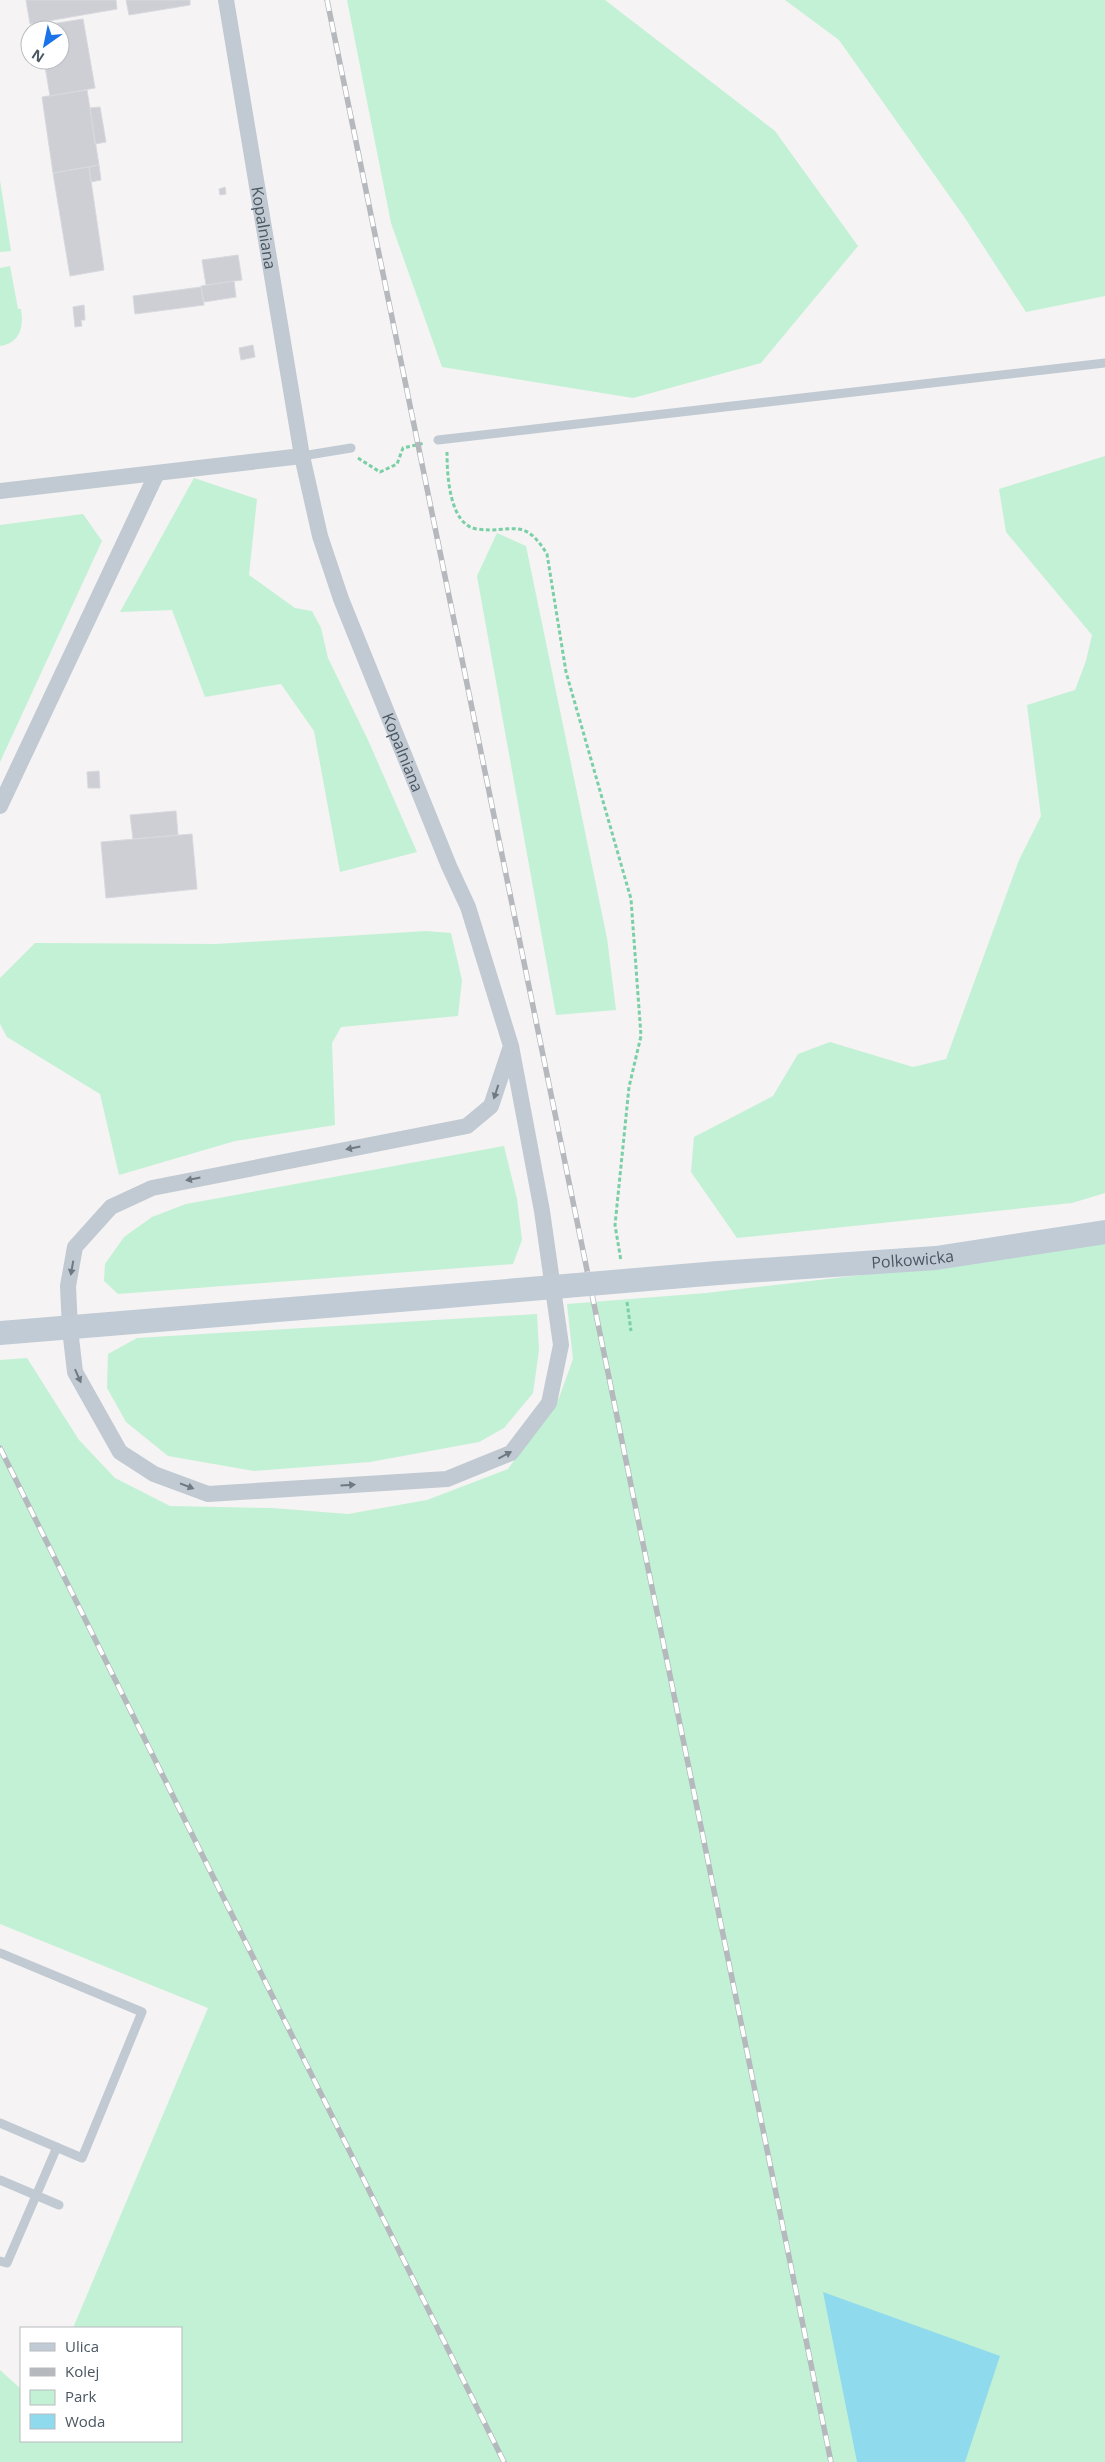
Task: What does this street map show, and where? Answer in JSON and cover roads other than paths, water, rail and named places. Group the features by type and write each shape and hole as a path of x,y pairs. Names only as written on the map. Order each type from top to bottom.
{"main road":[{"name":"Polkowicka","path":"3,1332 70,1329 718,1273 936,1258 1105,1232"}],"street":[{"name":"Kopalniana","path":"226,0 302,456 320,536 333,575 446,857 468,907 511,1046 542,1211 561,1345 549,1403 511,1453 447,1479 208,1494 154,1474 120,1452 75,1372 68,1286 75,1247 111,1207 152,1188 467,1126 491,1106 511,1046"},
{"path":"0,492 302,456"},
{"path":"0,806 157,473"}],"lane":[{"path":"438,440 1105,363"},
{"path":"302,456 348,449"},
{"path":"0,1952 142,2012 82,2158 0,2123"},
{"path":"0,2261 7,2264 38,2196 57,2147"},
{"path":"0,2180 59,2205"}],"water":[{"path":"823,2292 1000,2356 965,2462 857,2462"}],"railway":[{"path":"327,0 831,2462"},
{"path":"0,1448 504,2462"}]}
